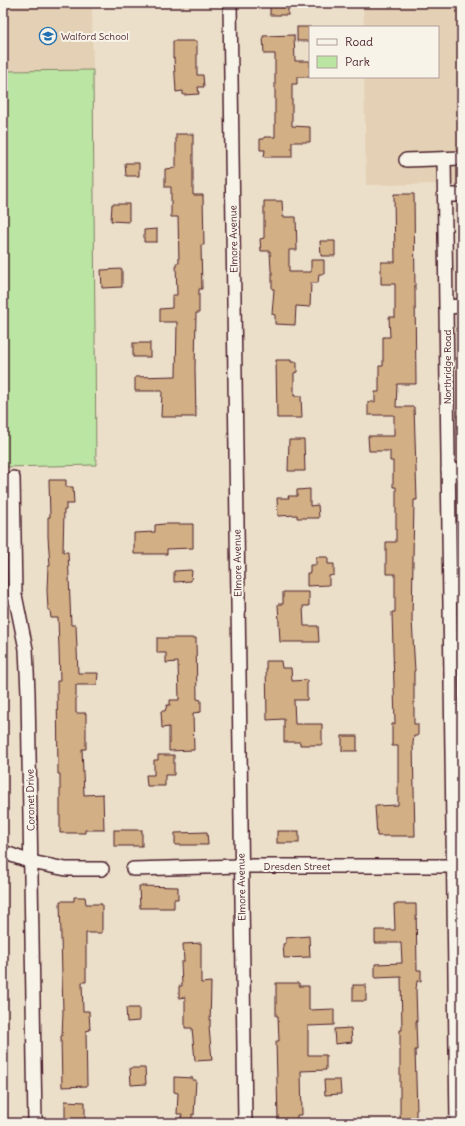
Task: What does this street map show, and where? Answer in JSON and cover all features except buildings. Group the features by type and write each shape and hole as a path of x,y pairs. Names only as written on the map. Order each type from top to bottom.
{"street":[{"name":"Elmore Avenue","path":"230,3 245,1123"},
{"path":"406,160 462,158"},
{"name":"Northridge Road","path":"444,159 448,470 456,631 458,1116"},
{"path":"445,191 462,195"},
{"path":"447,307 462,306"},
{"path":"448,470 462,470"},
{"name":"Coronet Drive","path":"13,478 15,595 26,649 35,1123"},
{"path":"3,852 31,862 66,869 102,869"},
{"name":"Dresden Street","path":"132,869 241,866 458,866"}],"shaded area":[{"name":"Walford School","path":"3,3 92,3 93,70 3,71"},
{"path":"363,3 462,3 462,184 366,185 364,78 439,78 439,26 364,26"}],"green space":[{"path":"93,70 96,465 3,467 3,71"}],"place":[{"name":"Walford School","path":"48,36"}]}
